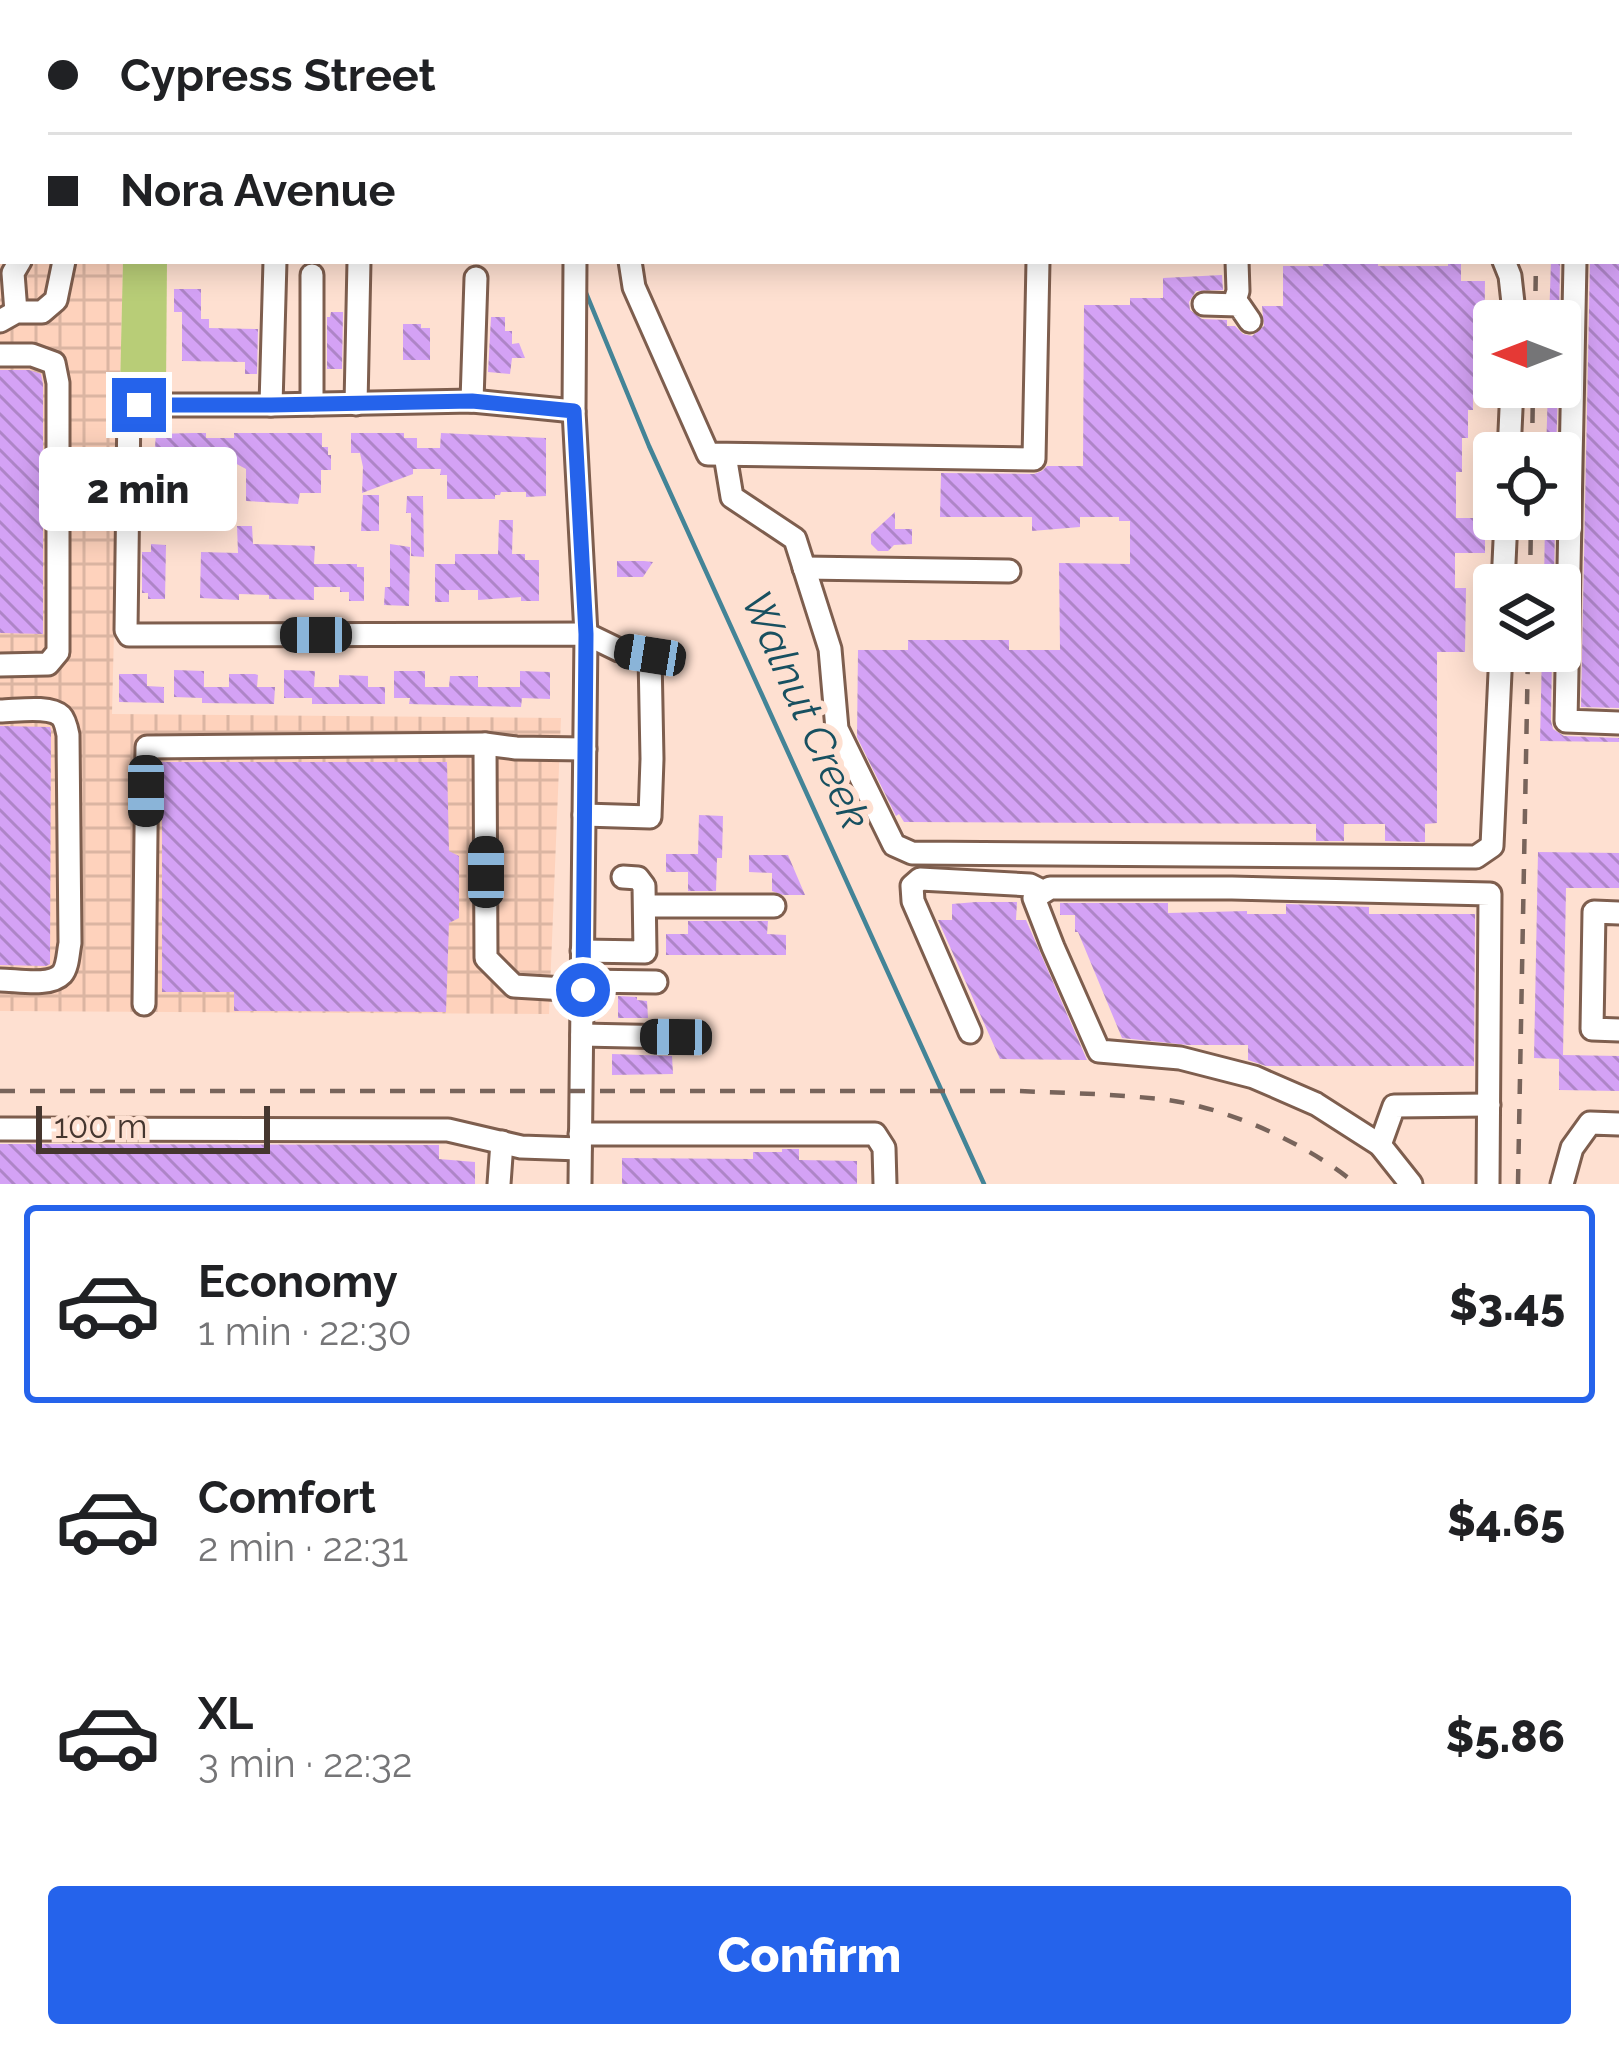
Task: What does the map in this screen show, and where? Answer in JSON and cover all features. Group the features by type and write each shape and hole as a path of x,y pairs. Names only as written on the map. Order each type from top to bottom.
{"street":[{"path":"18,264 8,316 43,312 56,300 63,264"},
{"path":"271,405 274,264"},
{"path":"356,404 358,264"},
{"path":"574,264 574,411 586,634 580,1184"},
{"path":"630,264 634,287 708,454 1035,459 1039,264"},
{"path":"1204,304 1242,312 1237,264"},
{"path":"1575,264 1566,721 1619,723"},
{"path":"1507,268 1512,300"},
{"path":"312,275 312,404"},
{"path":"472,401 476,278"},
{"path":"0,356 32,355 54,363 58,382 58,652 48,664 0,665"},
{"path":"574,411 472,401 129,407 126,630 129,635 586,634 619,650 650,655 650,818 584,815"},
{"path":"725,454 732,497 795,539 830,649 837,729 894,845 912,853 1476,856 1492,847 1500,672"},
{"path":"804,568 1009,571"},
{"path":"0,711 43,711 64,719 70,944 59,977 0,980"},
{"path":"485,745 486,958 514,986 656,982"},
{"path":"144,1004 146,748 584,748"},
{"path":"583,951 645,952 642,880 623,877"},
{"path":"970,1032 913,901 912,886 920,879 1030,885 1042,891"},
{"path":"1411,1184 1380,1145 1316,1104 1254,1077 1180,1058 1099,1051 1034,898 1050,889 1490,894 1488,1184"},
{"path":"645,906 774,906"},
{"path":"1619,913 1594,912 1592,1029 1619,1030"},
{"path":"582,1035 676,1037"},
{"path":"1380,1145 1394,1106 1489,1106"},
{"path":"1562,1184 1572,1148 1590,1123 1619,1124"},
{"path":"0,1129 457,1132 521,1147 875,1134 884,1148 885,1184"},
{"path":"499,1184 502,1142"}],"shaded area":[{"path":"0,264 123,264 112,714 561,718 549,1014 0,1011"}],"green space":[{"path":"123,264 167,264 166,388 120,388"}],"building":[{"path":"1461,264 1461,281 1485,281 1485,300 1473,300 1473,410 1468,410 1468,438 1462,438 1462,472 1456,472 1456,518 1473,518 1473,540 1485,540 1485,553 1455,553 1455,588 1466,588 1465,652 1437,652 1437,823 1425,824 1425,842 1385,841 1385,824 1344,824 1344,841 1316,841 1316,824 904,822 896,816 857,737 858,650 908,650 908,640 1009,640 1009,650 1060,650 1059,563 1130,564 1130,521 1119,521 1119,517 1080,517 1080,527 1032,531 1032,517 940,517 941,473 1034,474 1047,466 1083,466 1084,305 1130,305 1130,298 1163,298 1163,278 1222,275 1223,290 1196,291 1190,310 1202,319 1227,320 1227,326 1252,336 1264,326 1262,306 1283,306 1283,266"},
{"path":"1551,264 1560,264 1559,300 1550,300"},
{"path":"1590,264 1619,264 1619,708 1581,707"},
{"path":"174,289 201,289 201,319 209,319 209,328 258,329 257,374 245,374 245,362 182,361 182,312 174,312"},
{"path":"343,312 342,369 327,369 327,317"},
{"path":"491,317 505,317 505,331 512,331 512,344 519,343 525,358 512,358 510,374 488,372"},
{"path":"403,324 430,328 430,360 403,360"},
{"path":"0,370 29,370 41,374 43,384 43,634 0,633"},
{"path":"1547,408 1557,408 1557,432 1547,432"},
{"path":"206,433 206,438 234,438 234,433 322,433 331,470 321,470 321,493 300,493 298,504 246,501 246,469 220,455 219,495 205,495 205,457 177,457 177,486 152,486 156,434"},
{"path":"351,433 404,433 404,438 417,438 417,448 440,448 441,433 546,438 546,496 501,492 495,499 447,499 447,475 440,475 441,469 413,469 413,474 362,493 363,467 360,453 351,453"},
{"path":"363,495 379,495 379,531 361,531"},
{"path":"407,496 423,496 424,557 411,556"},
{"path":"895,512 895,529 912,529 912,544 878,551 871,544 871,534"},
{"path":"499,520 513,520 512,554 539,560 539,601 521,601 521,597 478,600 478,590 449,590 449,602 435,602 435,564 455,564 455,554 498,554"},
{"path":"237,526 252,526 253,544 315,546 314,564 364,567 364,601 349,601 349,592 340,592 340,587 314,587 314,600 239,594 239,600 200,598 201,552 238,553"},
{"path":"1545,540 1555,540 1554,564 1544,564"},
{"path":"151,544 166,545 165,599 148,599 148,593 142,593 142,552 151,552"},
{"path":"390,544 410,547 409,606 384,605 385,587 390,587"},
{"path":"617,561 653,562 643,577 617,577"},
{"path":"174,670 204,671 204,687 229,687 229,674 258,675 257,687 275,687 274,704 202,703 202,698 174,697"},
{"path":"284,670 315,671 314,687 339,687 339,675 368,676 368,687 385,687 385,704 312,704 312,698 284,698"},
{"path":"394,671 425,671 425,687 449,687 450,676 478,676 478,687 520,687 520,671 550,672 550,699 522,698 521,707 409,704 410,698 394,698"},
{"path":"1542,672 1552,672 1553,729 1564,736 1619,738 1619,742 1540,741"},
{"path":"119,674 147,674 147,686 164,687 164,703 119,702"},
{"path":"0,726 51,730 50,964 46,966 0,965"},
{"path":"162,762 447,762 449,851 459,856 459,918 449,923 446,1012 234,1011 234,992 162,992"},
{"path":"699,815 723,816 716,891 688,891 688,872 666,872 666,854 698,854"},
{"path":"1538,852 1619,853 1619,888 1566,888 1563,1055 1619,1056 1619,1091 1559,1090 1559,1059 1534,1058"},
{"path":"749,855 788,855 805,895 772,891 772,873 749,872"},
{"path":"1017,902 1016,920 1026,920 1087,1060 1000,1059 938,920 952,920 952,904"},
{"path":"1060,903 1168,903 1168,913 1286,914 1286,904 1369,907 1369,914 1475,914 1474,1066 1266,1066 1248,1060 1248,1045 1122,1038 1075,932 1075,915 1060,915"},
{"path":"688,921 768,921 767,934 786,935 786,955 666,955 666,934 688,934"},
{"path":"618,996 647,1001 648,1018 618,1018"},
{"path":"612,1054 672,1056 673,1074 612,1075"},
{"path":"0,1144 439,1145 439,1159 475,1162 475,1184 0,1184"},
{"path":"799,1149 799,1160 857,1161 857,1184 622,1184 622,1158 753,1159 753,1152"}],"waterway":[{"name":"Walnut Creek","path":"584,288 649,446 984,1184"}],"railway":[{"path":"1535,300 1536,264"},
{"path":"1532,432 1533,408"},
{"path":"1530,564 1531,540"},
{"path":"1518,1184 1528,672"},
{"path":"0,1091 1017,1091 1111,1095 1168,1100 1242,1120 1315,1155 1356,1184"}],"route":[{"path":"139,405 472,401 574,411 586,634 583,990"}]}
